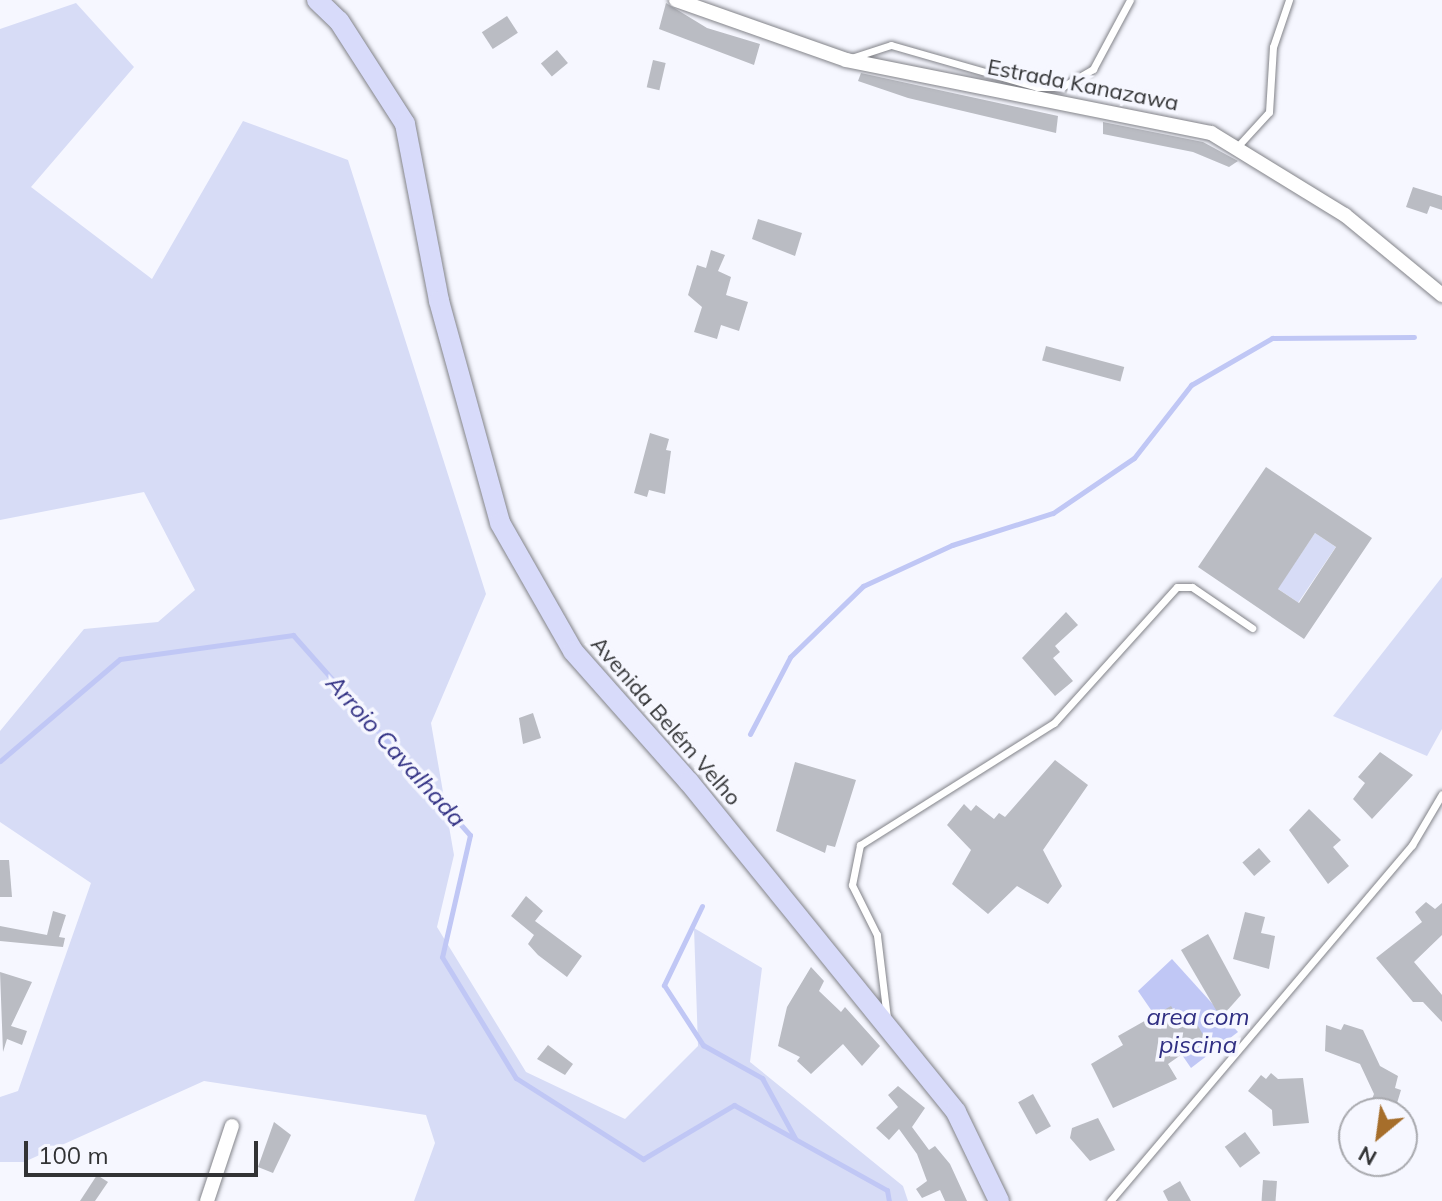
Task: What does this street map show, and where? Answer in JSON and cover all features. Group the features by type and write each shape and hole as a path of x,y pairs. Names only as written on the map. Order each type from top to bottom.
{"main road":[{"name":"Avenida Belém Velho","path":"317,0 339,21 405,124 439,301 500,523 573,651 689,782 956,1112 999,1201"}],"street":[{"name":"Estrada Kanazawa","path":"676,0 846,60 1211,133 1345,215 1442,295"},
{"path":"207,1201 232,1126"}],"lane":[{"path":"846,60 891,45 1037,87 1062,87 1093,69 1130,0"},
{"path":"1237,147 1269,112 1273,47 1289,0"},
{"path":"887,1025 877,935 852,885 860,845 1054,723 1177,587 1192,587 1252,628"},
{"path":"1110,1201 1412,845 1442,794"}],"shaded area":[{"path":"76,3 134,67 31,187 152,279 243,121 348,160 486,594 431,723 454,855 437,927 526,1072 625,1119 698,1046 694,928 762,968 750,1062 903,1186 908,1201 414,1201 435,1143 426,1115 204,1081 24,1162 0,1162 0,1097 18,1091 91,883 0,822 0,731 84,629 158,622 195,590 144,492 0,520 0,29"},
{"path":"1315,533 1336,547 1298,603 1278,589"},
{"path":"1442,577 1442,729 1427,756 1333,716"}],"water":[{"name":"area com piscina","path":"1172,959 1238,1032 1191,1068 1138,991"}],"building":[{"path":"666,3 707,28 760,44 754,65 659,29"},
{"path":"507,16 518,33 493,49 482,32"},
{"path":"557,50 568,63 552,77 541,63"},
{"path":"653,60 666,63 659,90 647,87"},
{"path":"861,73 1058,116 1056,133 908,98 858,81"},
{"path":"1103,122 1203,142 1238,161 1229,167 1193,152 1103,134"},
{"path":"1413,187 1442,196 1442,210 1430,206 1427,214 1406,207"},
{"path":"758,219 802,233 795,256 752,239"},
{"path":"711,250 725,255 718,271 731,277 726,295 748,302 739,331 721,325 717,339 694,332 702,307 688,295 697,265 706,268"},
{"path":"1046,346 1124,367 1120,381 1042,360"},
{"path":"650,433 669,439 666,450 671,451 665,494 649,490 647,497 634,493"},
{"path":"1266,467 1372,538 1304,639 1198,567","holes":["1315,533 1336,547 1299,603 1278,589"]},
{"path":"1066,612 1078,625 1055,646 1060,652 1053,658 1073,681 1055,696 1022,658"},
{"path":"533,713 541,738 523,744 519,718"},
{"path":"1380,752 1413,775 1372,819 1353,799 1365,783 1358,777"},
{"path":"1055,760 1088,785 1043,850 1062,886 1048,904 1017,886 988,914 952,884 971,850 947,825 964,804 971,811 976,805 994,819 999,813 1005,817"},
{"path":"795,762 856,780 835,847 827,845 825,853 776,831"},
{"path":"1309,809 1341,840 1333,847 1349,866 1328,884 1289,830"},
{"path":"1259,848 1271,862 1254,876 1242,862"},
{"path":"0,860 9,860 12,897 0,897"},
{"path":"526,896 543,911 535,921 582,956 567,977 538,955 528,944 534,935 511,916"},
{"path":"1426,902 1435,909 1442,903 1442,935 1414,962 1442,995 1442,1022 1423,1002 1413,1002 1376,958 1422,922 1415,912"},
{"path":"53,911 66,915 59,937 65,938 63,947 0,941 0,926 47,935"},
{"path":"1245,912 1265,917 1261,933 1275,936 1269,969 1233,959"},
{"path":"1208,934 1241,995 1225,1013 1216,1010 1181,950"},
{"path":"811,967 824,981 819,991 841,1012 845,1007 880,1046 862,1066 843,1044 811,1074 797,1061 800,1057 778,1046 787,1007"},
{"path":"0,972 32,982 11,1026 27,1031 22,1045 7,1039 3,1052"},
{"path":"1171,1006 1180,1021 1191,1014 1205,1038 1168,1064 1177,1079 1113,1108 1091,1064 1123,1045 1118,1036"},
{"path":"1344,1024 1363,1030 1380,1066 1398,1076 1395,1088 1401,1090 1399,1097 1373,1097 1360,1064 1325,1051 1326,1025 1341,1030"},
{"path":"548,1045 573,1064 565,1075 537,1059"},
{"path":"1271,1073 1278,1079 1303,1078 1309,1123 1273,1126 1272,1110 1248,1091 1261,1075 1266,1079"},
{"path":"898,1086 925,1108 912,1127 929,1150 935,1146 950,1164 967,1201 945,1201 940,1190 922,1198 916,1189 927,1181 917,1154 899,1129 889,1140 876,1128 898,1107 888,1095"},
{"path":"1033,1094 1051,1126 1036,1135 1018,1102"},
{"path":"1098,1118 1115,1150 1090,1161 1070,1138 1072,1128"},
{"path":"274,1122 291,1135 273,1173 258,1167"},
{"path":"1245,1132 1260,1153 1240,1168 1225,1147"},
{"path":"97,1175 108,1182 95,1201 80,1201"},
{"path":"1263,1180 1277,1181 1276,1201 1262,1201"},
{"path":"1180,1181 1191,1201 1168,1201 1163,1191"}],"waterway":[{"path":"750,734 790,657 863,586 952,545 1053,513 1134,458 1191,385 1272,338 1414,337"},
{"name":"Arroio Cavalhada","path":"0,761 120,659 293,635 470,835 442,957 516,1078 643,1159 734,1105 887,1190 889,1201"},
{"path":"702,906 664,985 703,1045 762,1078 795,1138"}]}
